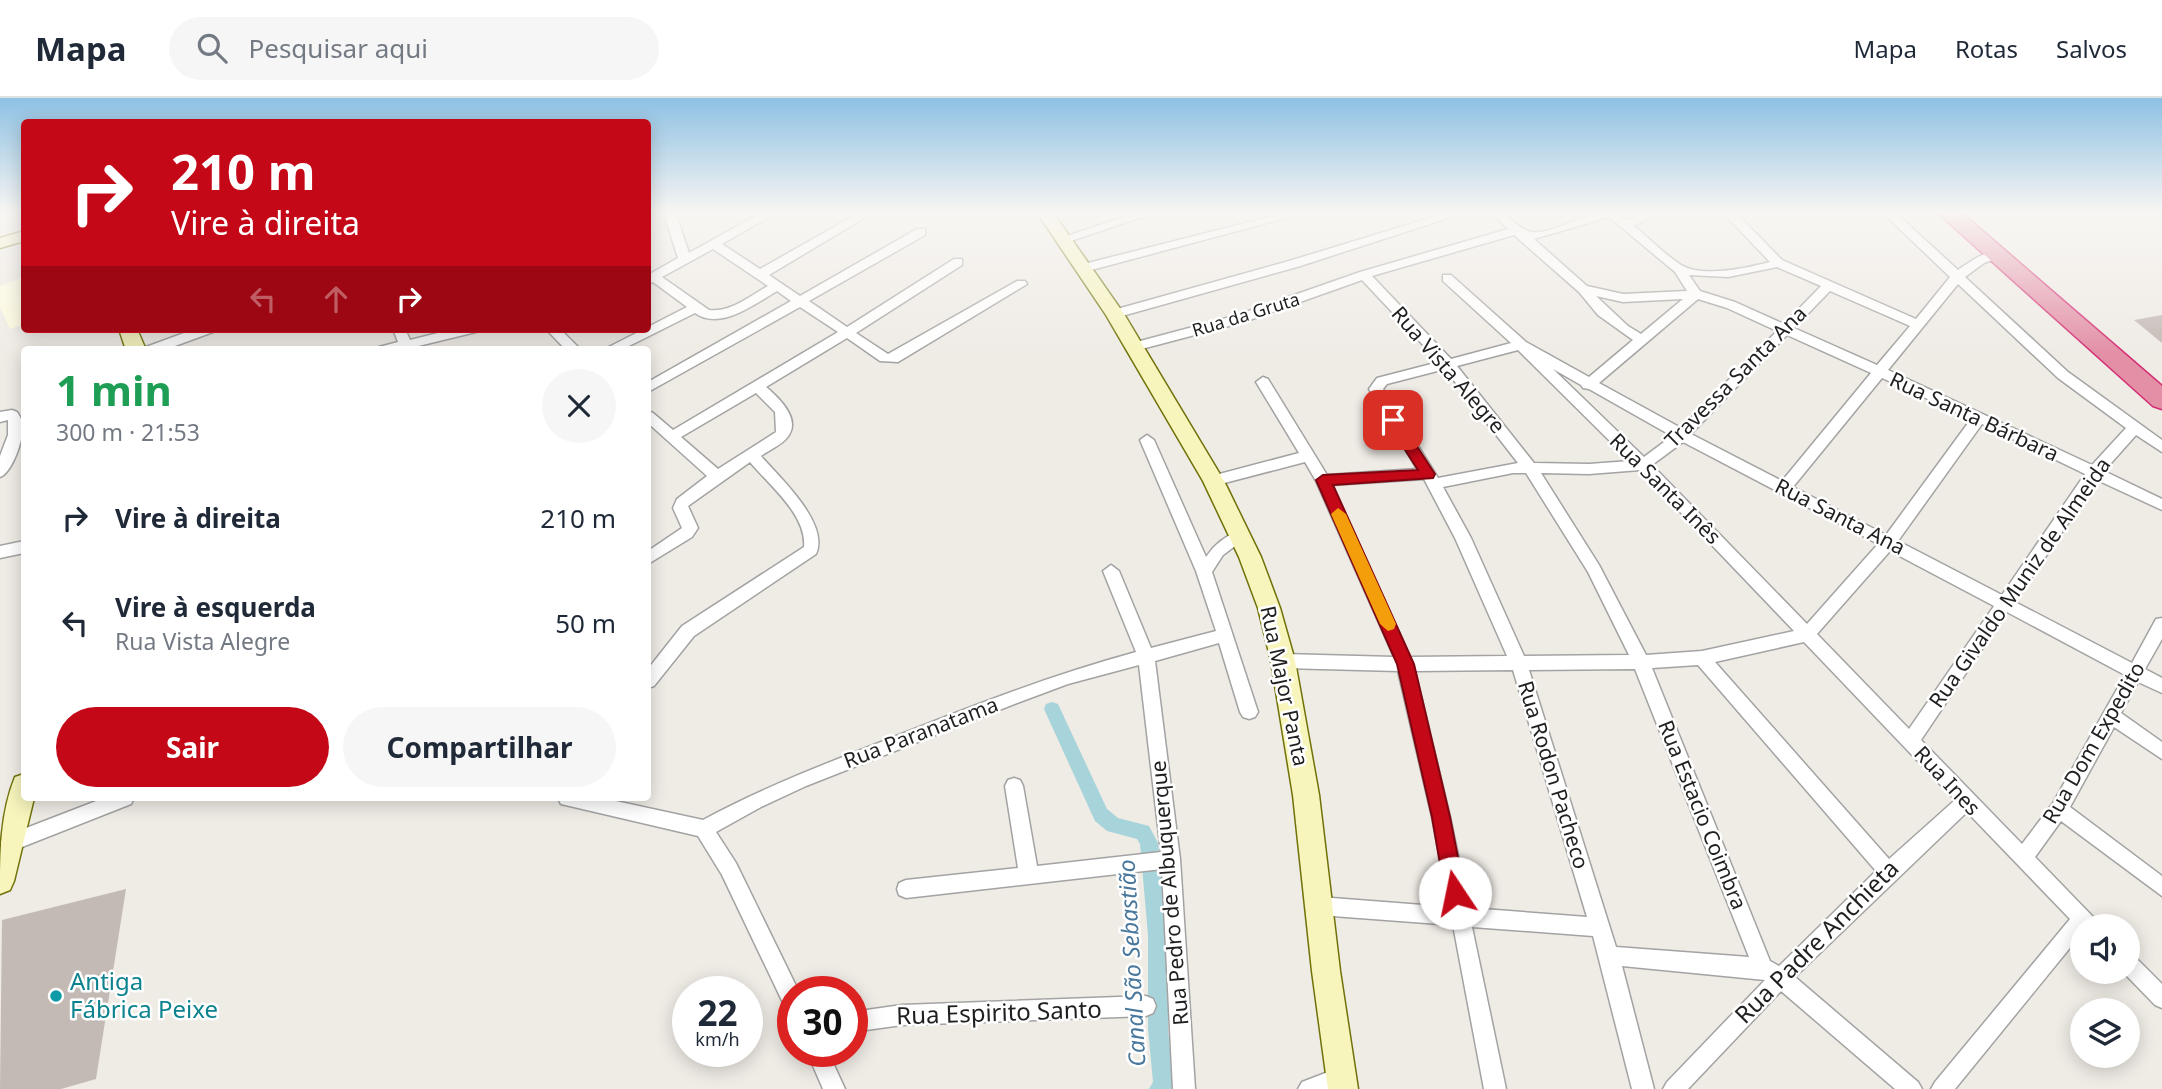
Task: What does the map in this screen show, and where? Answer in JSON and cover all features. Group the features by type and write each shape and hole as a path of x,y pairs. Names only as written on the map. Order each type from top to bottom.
{"highway":[{"path":"2004,260 2162,400"}],"street":[{"path":"685,260 651,278 713,316 779,285"},
{"path":"739,260 886,358 901,356 1021,284"},
{"path":"761,274 785,260"},
{"path":"651,386 872,260"},
{"name":"Rua Major Panta","path":"1079,260 1115,314 1213,481 1250,557 1269,608 1283,661 1306,795 1342,1083"},
{"path":"1084,268 1115,260"},
{"path":"1115,314 1299,260"},
{"name":"Rua da Gruta","path":"1134,347 1239,319 1364,275 1398,260"},
{"path":"1551,260 1583,289 1603,313 1642,340"},
{"path":"1668,260 1679,269 1696,294"},
{"path":"1774,260 1919,325"},
{"path":"1941,260 2063,375 2162,447"},
{"path":"1784,488 1958,276 1980,260"},
{"path":"671,437 848,332 958,262"},
{"path":"1679,269 1700,275 1738,273 1777,263"},
{"name":"Rua Vista Alegre","path":"1364,275 1448,363 1529,467 1594,569 1641,663"},
{"name":"Rua Santa Inês","path":"1447,278 1521,345 1643,465 1807,635"},
{"name":"Travessa Santa Ana","path":"1643,465 1682,435 1828,286"},
{"path":"1583,289 1630,298 1696,294 1787,328"},
{"path":"1588,384 1696,294"},
{"path":"651,332 701,310"},
{"name":"Rua Santa Bárbara","path":"1787,328 2162,505"},
{"path":"162,346 197,333"},
{"path":"400,333 405,345"},
{"path":"401,346 454,333"},
{"path":"556,333 570,346"},
{"path":"619,346 649,333"},
{"path":"1431,479 1376,390 1382,381 1521,345"},
{"name":"Rua Santa Ana","path":"1521,345 1682,435 2162,686"},
{"path":"1264,382 1323,480 1405,664 1441,817 1495,1089"},
{"path":"651,556 687,533 690,528 680,508 682,503 717,476 753,456 783,434 785,419 780,409 755,385"},
{"path":"0,417 12,415 16,419 17,427 0,472"},
{"path":"1283,661 1405,664 1641,663 1702,658 1807,635 1889,542 1980,417"},
{"path":"651,419 717,476"},
{"name":"Rua Givaldo Muniz de Almeida","path":"1910,742 2093,474 2134,428"},
{"path":"1147,440 1204,571 1249,712"},
{"path":"651,677 688,631 811,550 813,535 806,519 753,456"},
{"path":"1213,481 1307,456"},
{"path":"1323,480 1431,479 1529,467 1589,469 1643,465"},
{"name":"Rua Rodon Pacheco","path":"1431,479 1463,538 1519,664 1609,956 1643,1089"},
{"path":"1204,571 1219,551 1239,537"},
{"path":"0,552 21,548"},
{"name":"Rua Pedro de Albuquerque","path":"1111,571 1146,656 1157,862 1184,1089"},
{"name":"Rua Dom Expedito","path":"2022,859 2059,809 2162,624"},
{"name":"Rua Paranatama","path":"704,829 800,780 1011,698 1066,678 1225,635"},
{"name":"Rua Ines","path":"1807,635 2076,914"},
{"path":"1702,658 1887,870"},
{"name":"Rua Estacio Coimbra","path":"1641,663 1771,972"},
{"path":"2110,715 2162,752"},
{"path":"1014,786 1029,875"},
{"path":"0,881 21,797"},
{"path":"10,843 117,801"},
{"path":"580,801 704,829 729,869 780,976"},
{"name":"Rua Padre Anchieta","path":"1674,1089 1771,972 1966,801"},
{"path":"2059,809 2162,887"},
{"path":"906,888 1157,862"},
{"path":"1319,906 1598,927"},
{"path":"1942,1089 2070,940"},
{"path":"1609,956 1771,972 1911,1089"},
{"path":"2140,976 2162,999"},
{"name":"Rua Espirito Santo","path":"868,1020 902,1015 1146,1006"},
{"path":"824,1067 834,1089"},
{"path":"1309,1089 1342,1083"}],"shaded area":[{"path":"21,278 21,325 10,329 0,307 0,286"}],"building":[{"path":"2162,315 2162,343 2134,320"},
{"path":"126,889 96,1079 61,1089 0,1089 2,920"}],"waterway":[{"name":"Canal São Sebastião","path":"1052,709 1101,815 1113,825 1143,832 1149,843 1158,935 1158,1029 1163,1082 1160,1089"}],"slow traffic":[{"path":"1338,514 1388,624"}],"place":[{"name":"Antiga Fábrica Peixe","path":"56,996"}],"route":[{"path":"1393,420 1428,474 1323,480 1405,664 1441,817 1455,893"}]}
